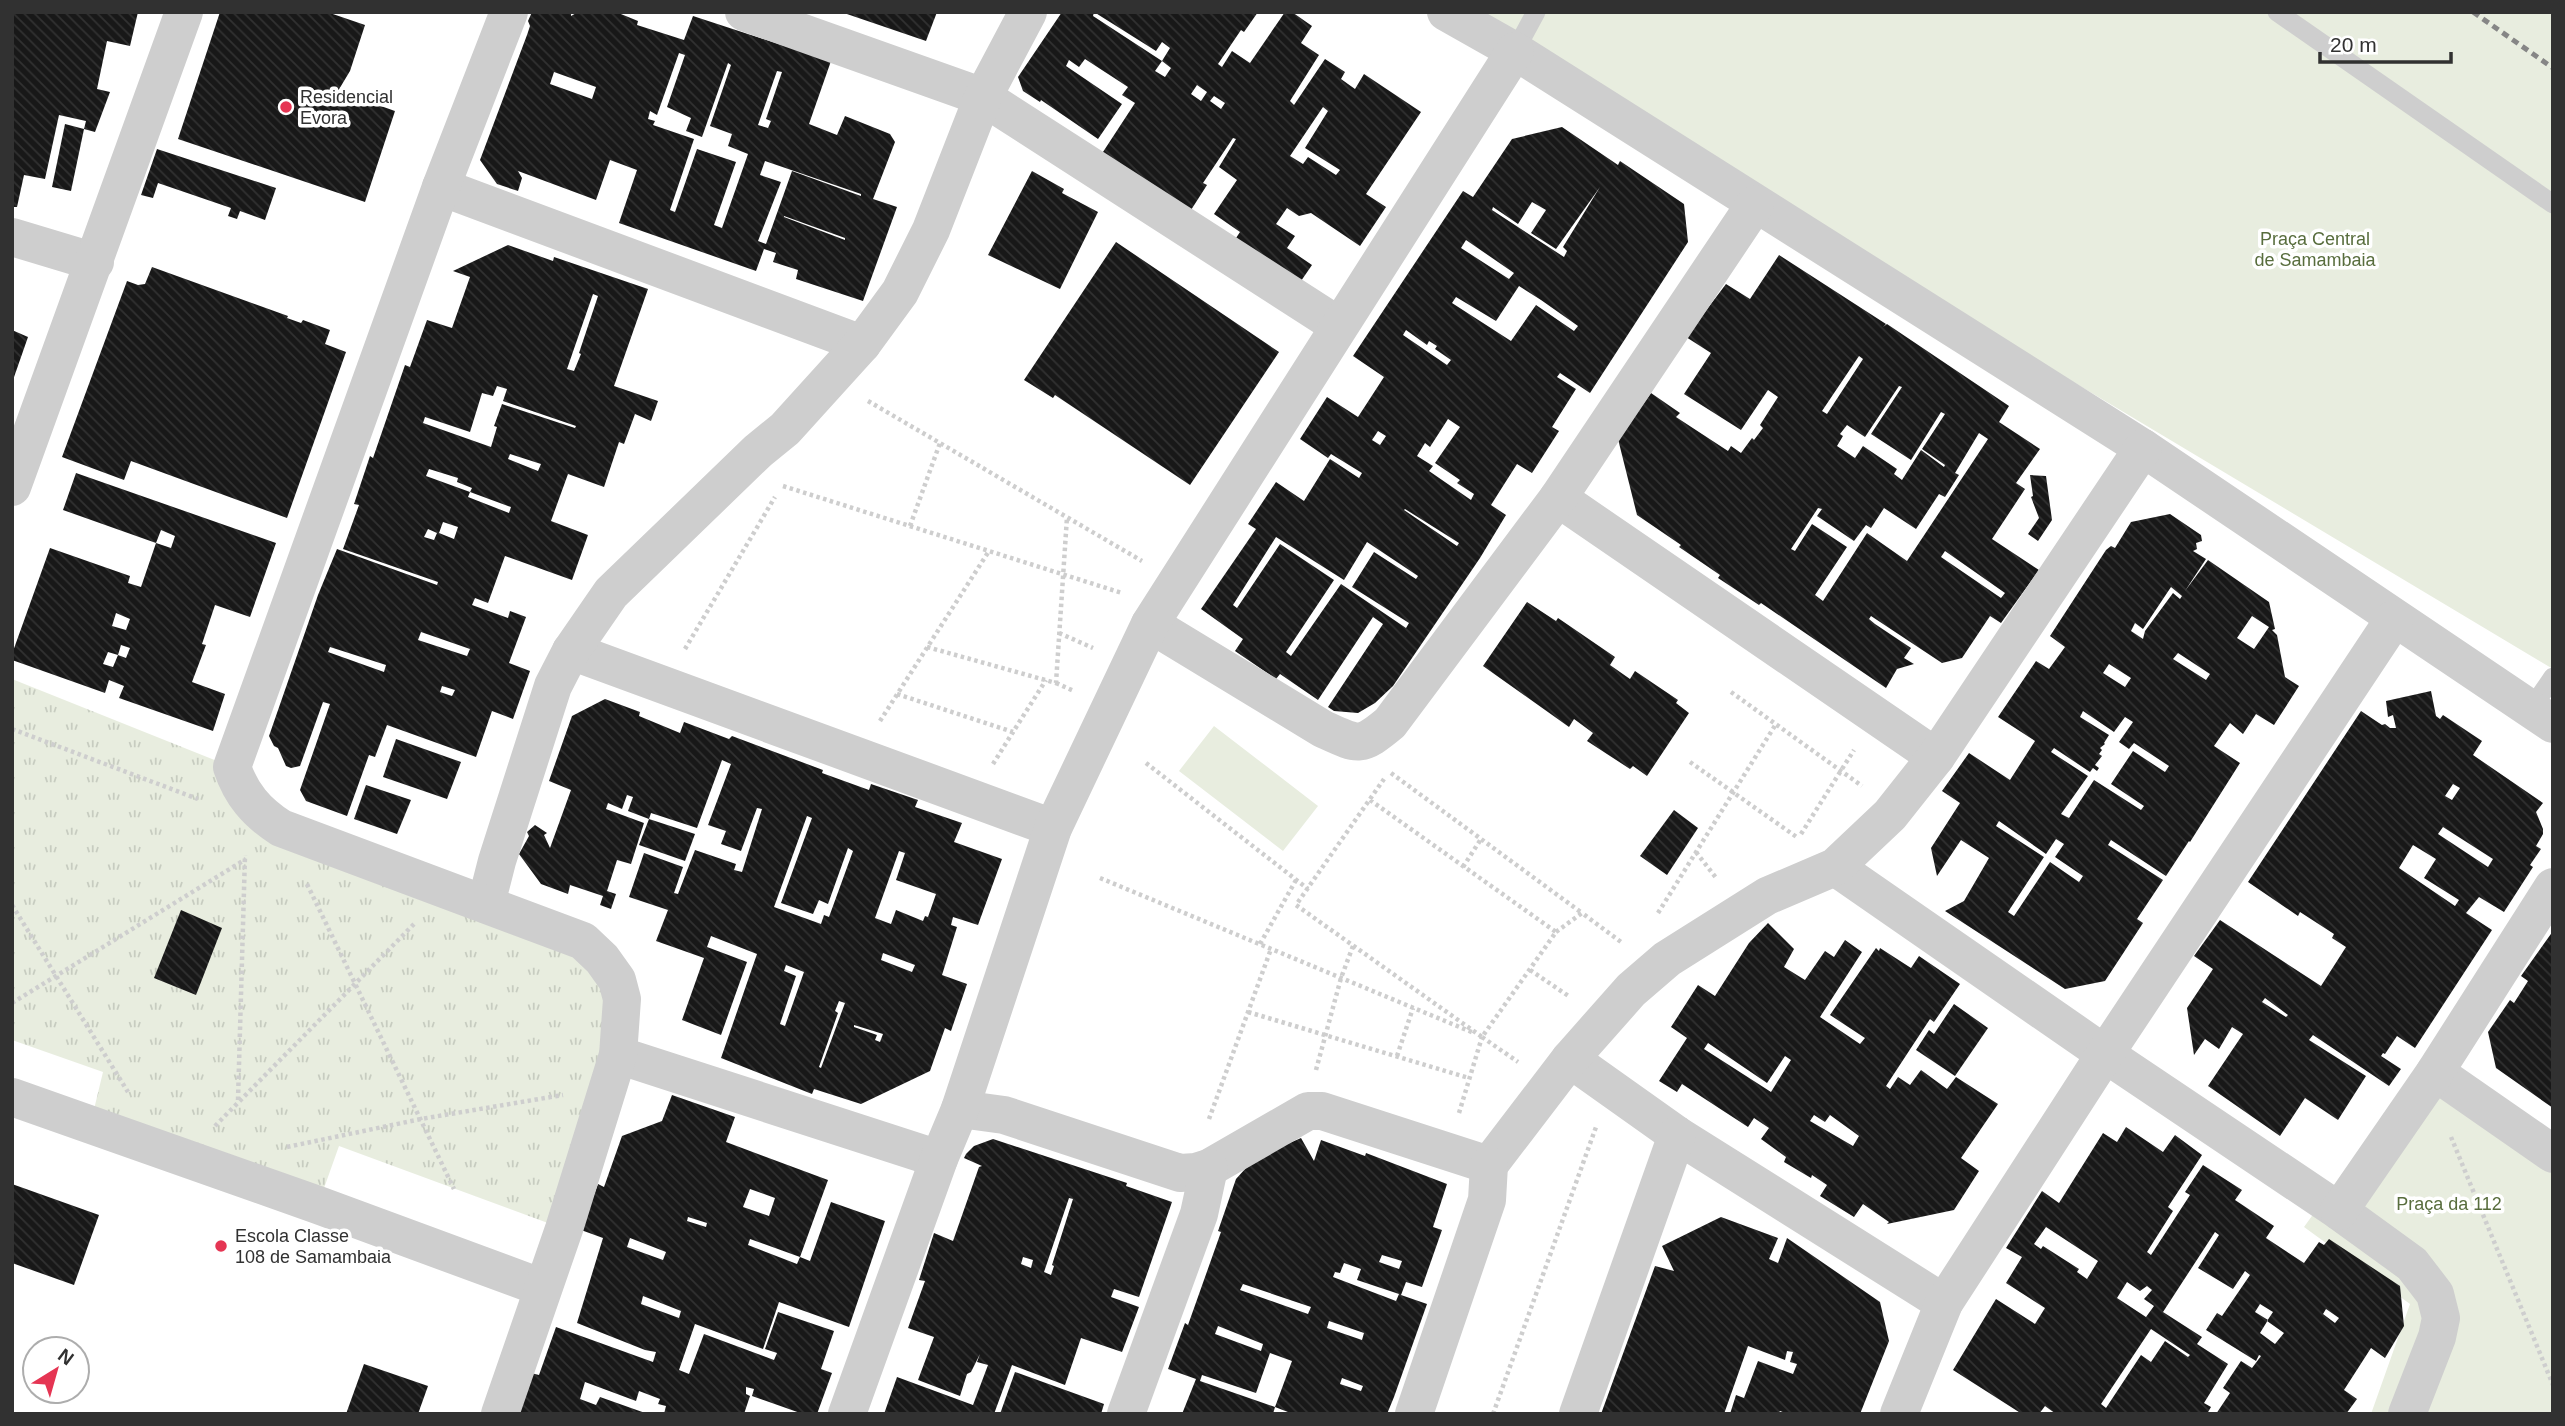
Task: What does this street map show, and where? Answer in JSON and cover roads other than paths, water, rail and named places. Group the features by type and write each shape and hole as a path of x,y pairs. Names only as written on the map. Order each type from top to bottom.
{"street":[{"path":"12,486 184,12"},
{"path":"500,1414 565,1229 614,1071 622,999 617,979 602,959 583,941 281,828 264,817 249,801 237,783 232,766 441,187 509,12"},
{"path":"744,12 983,97 1339,326"},
{"path":"486,904 497,861 553,686 570,651 611,593 758,451 785,429 862,344 900,292 931,230 983,97 1028,12"},
{"path":"1446,12 1515,51 2143,448 2542,716"},
{"path":"847,1414 939,1159 960,1109 1053,828 1142,610 1339,326 1515,51"},
{"path":"441,187 862,344"},
{"path":"1142,610 1323,729 1349,741 1366,742 1390,723 1558,498 1755,204"},
{"path":"12,237 95,262"},
{"path":"1414,1414 1487,1200 1489,1165 1570,1059 1631,990 1667,959 1767,896 1835,867 1890,816 1936,757 2143,448"},
{"path":"1558,498 1936,757"},
{"path":"1911,1410 1944,1303 2105,1054 2394,619"},
{"path":"570,651 1053,828"},
{"path":"1835,867 2105,1054 2339,1211 2412,1264 2435,1294 2441,1318 2437,1337 2407,1414"},
{"path":"2339,1211 2435,1072 2553,887"},
{"path":"1570,1059 1677,1135 1944,1303"},
{"path":"614,1071 939,1159"},
{"path":"2435,1072 2553,1154"},
{"path":"12,1097 543,1287"},
{"path":"960,1109 1004,1115 1180,1173 1209,1168 1308,1111 1322,1111 1489,1165"},
{"path":"1578,1414 1677,1135"},
{"path":"1126,1414 1199,1213 1209,1168"}],"lane":[{"path":"1515,51 1536,12"},
{"path":"2277,12 2553,204"},
{"path":"2542,716 2553,677"}],"railway":[{"path":"2473,12 2553,68"}],"place":[{"name":"Residencial Evora","path":"286,107"},
{"name":"Escola Classe 108 de Samambaia","path":"221,1246"}],"park label":[{"name":"Praça Central de Samambaia","path":"2315,249"},
{"name":"Praça da 112","path":"2449,1204"}]}
